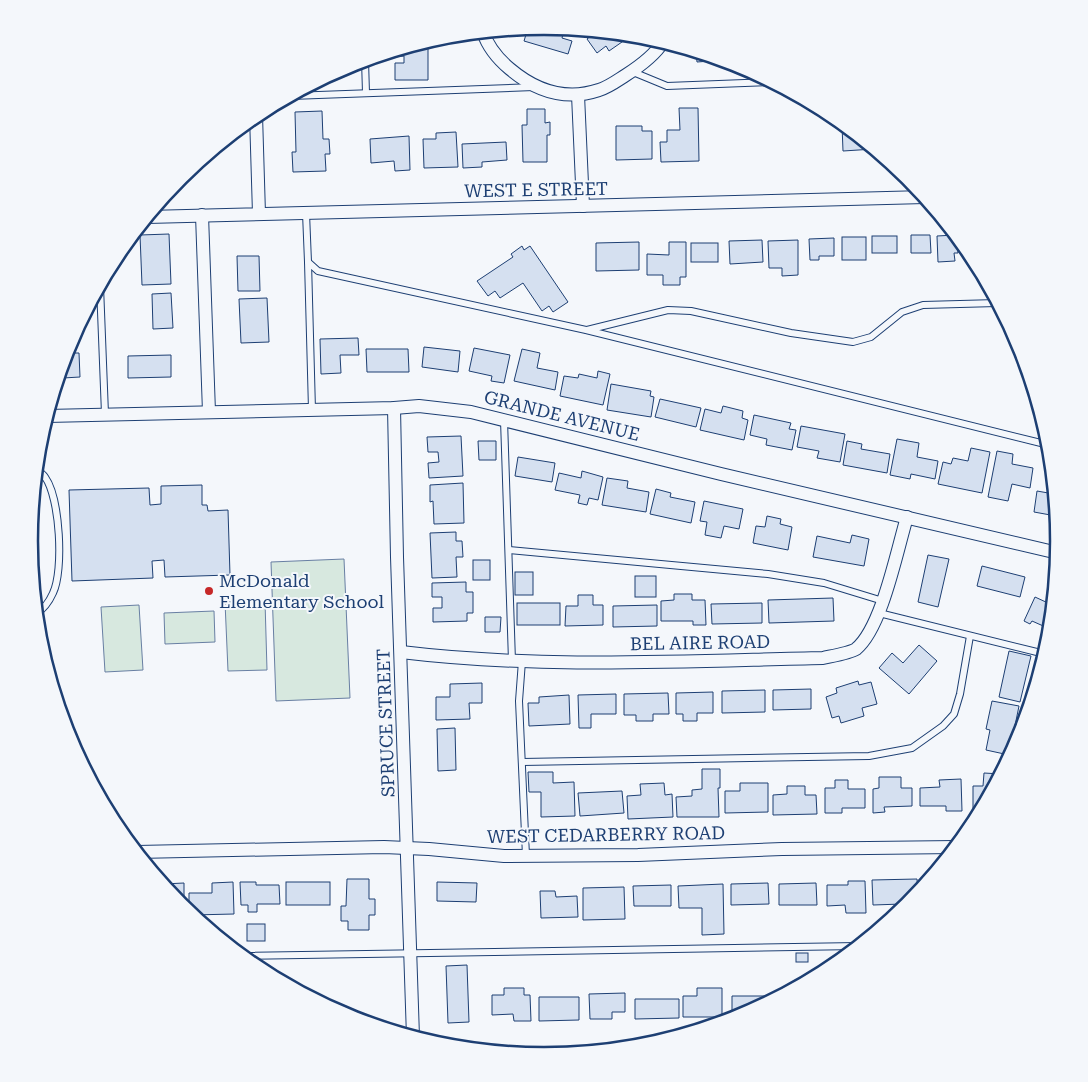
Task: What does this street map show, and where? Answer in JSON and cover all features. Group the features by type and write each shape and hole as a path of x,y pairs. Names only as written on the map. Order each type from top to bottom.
{"street":[{"path":"485,38 501,61 524,81 548,92 578,95 601,90 632,71 659,49"},
{"path":"578,95 583,206"},
{"path":"256,125 259,214"},
{"name":"WEST E STREET","path":"156,217 915,197"},
{"path":"202,215 209,412"},
{"name":"GRANDE AVENUE","path":"54,416 419,406 471,412 720,474 1050,551"},
{"name":"SPRUCE STREET","path":"394,408 397,557 402,652 413,1030"},
{"name":"BEL AIRE ROAD","path":"402,652 446,658 562,663 824,658 855,650 870,633 881,607 907,517"},
{"name":"WEST CEDARBERRY ROAD","path":"145,852 408,848 526,856 638,855 782,849 946,847"}],"lane":[{"path":"365,68 366,93"},
{"path":"632,71 667,86 758,83"},
{"path":"305,95 537,87"},
{"path":"306,213 312,410"},
{"path":"308,262 318,272 586,330 1040,443"},
{"path":"101,298 106,414"},
{"path":"586,330 668,310 692,311 791,333 852,342 871,337 902,312 922,305 990,302"},
{"path":"504,420 509,550 517,661 526,856"},
{"path":"42,474 45,477 56,504 59,547 58,573 53,592 42,609"},
{"path":"509,550 768,574 824,583 881,607 970,636 1037,652"},
{"path":"522,762 781,756 870,756 912,748 944,726 954,714 960,694 970,636"},
{"path":"255,956 846,946"}],"shaded area":[{"path":"344,559 350,698 276,701 271,562"},
{"path":"265,601 267,670 228,671 225,602"},
{"path":"139,605 143,670 105,672 101,607"},
{"path":"214,611 215,642 165,644 164,613"}],"building":[{"path":"544,35 563,36 562,38 572,41 568,54 524,41 526,36"},
{"path":"589,37 623,41 609,51 606,46 597,53 587,39"},
{"path":"428,49 428,80 395,80 395,63 404,63 404,56 399,56"},
{"path":"679,108 698,108 699,161 661,162 660,142 667,142 667,130 680,130"},
{"path":"527,109 545,109 545,123 550,122 550,135 547,135 547,162 523,162 522,125 527,125"},
{"path":"322,111 323,139 329,139 330,154 325,154 326,171 293,172 292,152 296,152 295,112"},
{"path":"616,126 642,126 642,131 652,131 652,159 616,160"},
{"path":"456,132 458,167 424,168 423,139 436,139 436,133"},
{"path":"842,133 864,150 843,151"},
{"path":"409,136 410,170 395,171 394,161 371,163 370,139"},
{"path":"506,142 507,160 482,162 482,167 463,168 462,144"},
{"path":"169,234 171,284 142,285 142,235"},
{"path":"911,235 930,235 931,253 911,253"},
{"path":"947,235 958,250 958,253 954,253 955,261 938,262 937,236"},
{"path":"872,236 897,236 897,253 872,253"},
{"path":"842,237 866,237 866,260 842,260"},
{"path":"834,238 834,256 819,256 819,260 810,260 809,239"},
{"path":"762,240 763,262 730,264 729,241"},
{"path":"798,240 798,275 782,276 782,268 769,268 768,241"},
{"path":"639,242 639,270 596,271 596,243"},
{"path":"669,242 686,242 686,277 680,277 680,285 663,285 663,275 647,275 647,254 669,255"},
{"path":"691,243 718,243 718,262 691,262"},
{"path":"522,246 524,250 530,246 568,302 553,312 549,306 542,311 523,283 500,298 495,291 488,296 477,281 513,257 511,254"},
{"path":"237,256 259,256 260,291 238,291"},
{"path":"171,293 173,328 153,329 152,294"},
{"path":"267,298 269,342 241,343 239,299"},
{"path":"358,338 359,355 340,355 341,373 321,374 320,339"},
{"path":"424,347 460,351 458,372 422,367"},
{"path":"474,348 510,355 504,383 491,381 492,376 469,371"},
{"path":"366,349 408,349 409,372 367,372"},
{"path":"522,349 540,353 537,368 558,372 555,390 514,381"},
{"path":"75,353 79,353 80,377 65,378"},
{"path":"171,355 171,377 128,378 128,356"},
{"path":"598,371 610,374 603,405 560,396 564,376 578,378 579,374 597,378"},
{"path":"611,384 651,391 650,396 654,397 651,417 607,410"},
{"path":"660,399 701,408 696,427 655,417"},
{"path":"723,406 743,411 742,418 748,420 744,440 700,430 705,409 721,413"},
{"path":"754,415 791,423 789,429 796,430 792,450 766,445 767,439 750,435"},
{"path":"801,426 845,434 840,462 817,458 819,451 797,447"},
{"path":"461,436 463,476 429,478 428,463 439,462 438,452 428,452 427,437"},
{"path":"897,439 919,443 917,457 938,461 935,479 911,474 910,479 890,475"},
{"path":"478,441 496,441 496,460 479,460"},
{"path":"847,441 862,444 861,449 890,454 887,473 843,465"},
{"path":"971,448 990,452 982,493 938,484 943,462 951,464 953,458 968,461"},
{"path":"997,451 1013,454 1012,464 1033,468 1030,488 1012,484 1008,501 988,497"},
{"path":"518,457 555,463 552,482 515,476"},
{"path":"582,471 603,477 598,500 589,498 587,505 578,503 580,495 555,490 559,473 581,478"},
{"path":"607,478 628,481 627,488 649,492 646,512 602,505"},
{"path":"463,483 464,523 434,524 433,501 430,502 430,485"},
{"path":"202,485 202,505 207,505 208,511 228,510 230,575 165,577 164,560 152,561 153,578 72,581 69,490 149,488 150,505 161,504 161,486"},
{"path":"656,489 671,493 670,497 695,502 691,523 650,514"},
{"path":"1037,491 1048,493 1049,515 1034,512"},
{"path":"704,501 743,509 739,529 724,526 721,538 705,535 707,522 700,521"},
{"path":"767,516 781,519 780,524 792,527 788,550 753,543 756,526 765,527"},
{"path":"456,532 456,541 462,541 463,557 456,557 457,577 432,578 430,533"},
{"path":"852,535 869,539 864,566 813,557 817,536 850,543"},
{"path":"928,555 949,559 938,607 918,602"},
{"path":"473,560 490,560 490,580 473,580"},
{"path":"982,566 1025,577 1020,597 977,586"},
{"path":"515,572 533,572 533,595 515,595"},
{"path":"635,576 656,576 656,597 635,597"},
{"path":"466,582 466,592 473,592 473,613 467,613 467,621 433,622 433,608 442,608 442,597 432,597 432,583"},
{"path":"674,594 692,594 692,600 705,600 706,625 693,625 693,621 661,621 661,601 674,600"},
{"path":"578,595 593,595 593,605 603,605 603,625 565,626 566,606 578,606"},
{"path":"1035,597 1046,602 1043,626 1032,621 1030,624 1024,621"},
{"path":"833,598 834,621 769,623 768,600"},
{"path":"517,603 560,603 560,625 517,625"},
{"path":"762,603 762,623 712,624 711,604"},
{"path":"657,605 657,626 613,627 613,606"},
{"path":"485,617 501,617 500,632 485,632"},
{"path":"919,645 937,661 909,694 879,668 892,653 903,663"},
{"path":"1009,651 1031,656 1020,702 999,697"},
{"path":"858,681 859,685 871,682 877,704 862,708 864,716 841,723 839,716 832,718 826,697 837,693 836,688"},
{"path":"482,683 482,703 469,703 470,719 436,720 436,697 450,697 450,684"},
{"path":"811,689 811,709 773,710 773,690"},
{"path":"765,690 765,712 722,713 722,691"},
{"path":"713,692 713,713 697,713 697,721 683,721 683,714 676,714 676,693"},
{"path":"668,693 669,714 653,714 653,721 636,721 636,715 624,715 624,694"},
{"path":"616,694 616,714 591,714 591,728 579,728 578,695"},
{"path":"569,695 570,724 529,726 528,703 539,703 539,697"},
{"path":"992,701 1019,706 1015,724 1003,754 986,750 990,730 986,729"},
{"path":"455,728 456,770 438,771 437,729"},
{"path":"702,769 720,769 720,788 718,788 719,817 677,817 676,797 692,796 692,790 702,789"},
{"path":"528,772 553,772 553,783 574,782 575,816 541,817 541,792 529,792"},
{"path":"984,773 993,774 973,808 973,786 983,786"},
{"path":"879,777 901,777 901,788 912,788 912,806 884,807 885,812 873,813 873,789 879,788"},
{"path":"961,779 962,811 946,811 946,806 920,806 920,788 940,787 939,780"},
{"path":"835,780 848,780 848,789 865,789 865,808 842,808 842,813 825,813 825,788 835,788"},
{"path":"664,783 665,795 672,794 673,817 628,819 627,796 641,795 640,784"},
{"path":"740,783 768,783 768,812 725,813 725,791 740,791"},
{"path":"787,786 805,786 805,795 816,795 817,814 773,815 773,795 787,794"},
{"path":"622,791 624,813 580,816 578,793"},
{"path":"347,879 369,879 369,899 375,899 375,915 369,915 369,930 348,930 348,921 341,921 341,906 346,906"},
{"path":"917,879 917,882 896,904 873,905 872,880"},
{"path":"848,881 865,881 866,913 846,913 845,905 827,906 827,885 848,885"},
{"path":"233,882 234,914 203,915 189,902 189,893 212,893 212,883"},
{"path":"240,882 256,882 256,885 279,885 280,904 257,904 257,912 248,912 248,905 241,905"},
{"path":"286,882 330,882 330,905 286,905"},
{"path":"437,882 477,883 476,902 437,901"},
{"path":"184,883 184,897 172,884"},
{"path":"768,883 769,904 731,905 731,884"},
{"path":"816,883 817,905 779,905 779,884"},
{"path":"723,884 724,934 702,935 702,908 679,908 678,886"},
{"path":"671,885 671,906 634,906 633,886"},
{"path":"624,887 625,919 583,920 583,888"},
{"path":"540,891 555,891 556,897 577,896 578,917 541,918"},
{"path":"247,924 265,924 265,941 247,941"},
{"path":"796,953 808,953 808,962 796,962"},
{"path":"467,965 469,1022 448,1023 446,966"},
{"path":"504,988 524,988 524,995 530,995 531,1021 514,1021 513,1014 492,1015 492,995 504,995"},
{"path":"697,988 722,988 722,1014 715,1017 683,1017 683,996 697,996"},
{"path":"625,993 625,1012 612,1012 612,1019 590,1019 589,994"},
{"path":"732,996 766,996 738,1008 732,1010"},
{"path":"539,997 579,997 579,1020 539,1021"},
{"path":"635,999 679,999 679,1018 635,1019"}],"place":[{"name":"McDonald Elementary School","path":"209,591"}]}
